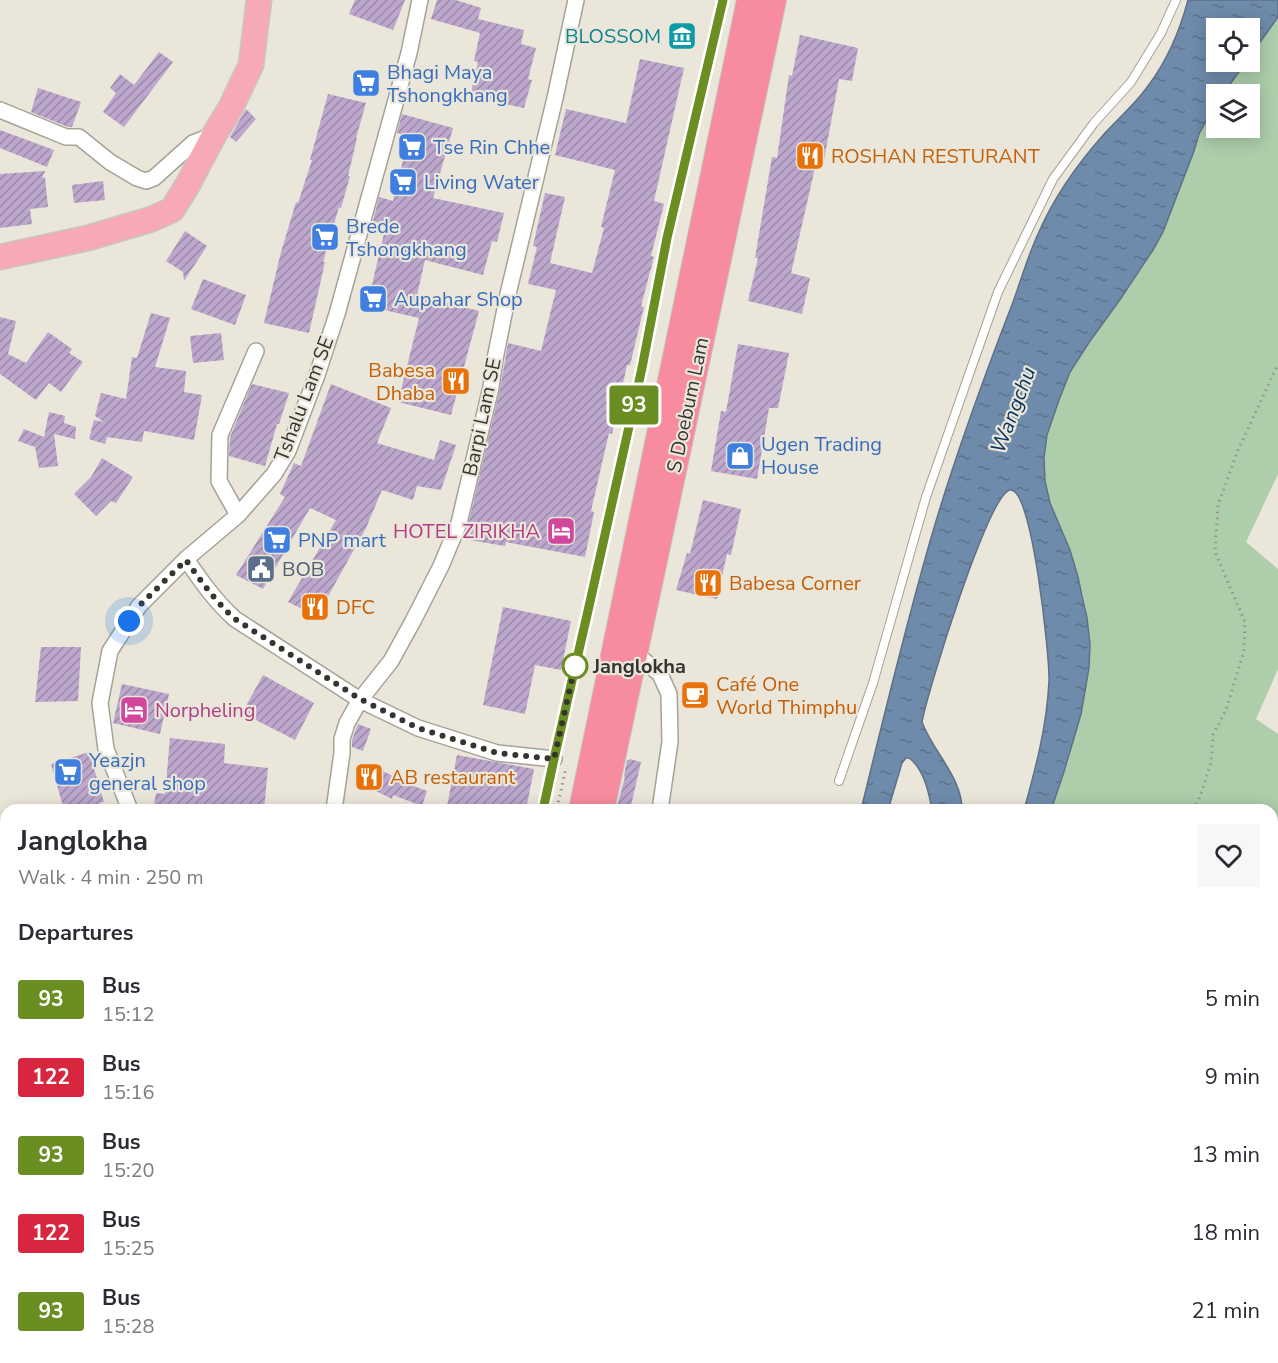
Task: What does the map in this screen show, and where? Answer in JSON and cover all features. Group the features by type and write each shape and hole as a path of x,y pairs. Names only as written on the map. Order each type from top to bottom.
{"highway":[{"name":"S Doebum Lam","path":"583,804 750,0"},
{"name":"S Doebum Lam","path":"603,804 774,0"}],"main road":[{"path":"0,257 88,238 152,219 172,210 230,110 251,65 260,0"}],"street":[{"name":"Tshalu Lam SE","path":"128,804 106,749 100,703 110,651 139,606 186,560 238,515 274,474 288,451 317,375 340,303 409,53 420,0"},
{"name":"Barpi Lam SE","path":"335,804 342,739 347,723 360,699 391,661 441,566 459,523 490,387 508,294 576,0"},
{"path":"0,110 66,137 79,137 124,171 146,181 154,178 193,143 214,135"},
{"path":"238,515 219,481 220,435 256,351"},
{"path":"186,560 221,607 235,619 360,699 418,728 497,753 554,759"},
{"path":"635,653 660,674 669,694 670,742 661,804"}],"lane":[{"path":"544,804 642,368 667,238 723,0"},
{"path":"839,781 873,683 926,497 998,292 1053,179 1094,123 1131,82 1161,33 1176,0"}],"path":[{"path":"1197,804 1211,763 1213,735 1226,710 1244,651 1245,622 1215,552 1218,505 1238,450 1278,364"}],"green space":[{"path":"1278,17 1278,474 1246,542 1278,569 1278,669 1256,719 1278,734 1278,804 1053,804 1073,742 1086,614 1074,564 1047,490 1044,475 1046,442 1070,372 1080,354 1141,269 1162,232 1206,120 1206,138 1260,138 1260,84 1230,84 1239,72 1260,72 1260,42"}],"water":[{"name":"Wangchu","path":"1188,0 1278,0 1278,17 1260,42 1260,18 1206,18 1206,72 1239,72 1230,84 1206,84 1206,121 1199,134 1163,232 1070,372 1047,435 1044,458 1045,481 1050,503 1070,550 1078,577 1090,644 1089,668 1081,714 1053,804 1026,804 1043,730 1048,697 1049,666 1032,542 1026,515 1018,496 1010,490 1000,500 974,558 946,637 922,722 952,776 962,804 931,804 922,775 914,763 906,758 902,763 890,804 862,804 903,640 939,510 967,425 1034,244 1051,207 1076,168 1138,98 1155,76 1172,45"}],"building":[{"path":"355,0 405,0 393,30 349,14"},
{"path":"437,0 456,0 481,8 478,19 524,30 521,44 536,48 528,79 532,80 524,108 470,97 478,62 474,61 480,33 431,19"},
{"path":"800,35 858,48 852,81 839,79 824,160 817,159 791,273 810,278 802,314 748,301 758,258 755,258 772,157 777,158 789,75 792,76"},
{"path":"159,52 173,62 124,127 103,112 116,93 110,88 120,74 134,85"},
{"path":"640,59 684,68 654,201 664,204 651,256 654,257 641,306 644,307 630,365 627,365 612,434 609,433 591,511 594,512 585,557 506,542 505,546 463,539 500,389 508,343 541,351 556,290 528,284 537,247 533,246 545,193 565,197 550,263 592,273 604,228 601,227 615,170 555,155 566,109 626,123"},
{"path":"38,88 81,102 72,127 31,112"},
{"path":"328,94 366,103 356,138 348,176 350,176 323,262 325,262 309,333 264,323 281,252 312,160 310,160"},
{"path":"246,109 256,119 236,142 230,137"},
{"path":"402,114 453,128 433,198 504,213 497,242 492,241 483,275 425,260 417,295 479,311 451,415 398,402 419,318 367,306 386,225 373,221 379,197 393,201 409,136 397,133"},
{"path":"0,130 54,150 47,167 0,148"},
{"path":"45,171 42,178 45,177 48,207 30,209 32,224 0,228 0,174"},
{"path":"103,181 105,200 74,203 72,185"},
{"path":"185,231 207,246 184,281 183,271 166,261"},
{"path":"203,279 246,295 235,325 191,309"},
{"path":"151,313 170,318 155,367 186,371 184,392 202,395 194,440 144,431 142,442 107,437 105,444 89,439 94,420 104,422 95,416 101,393 126,399 132,357 137,358"},
{"path":"0,317 16,321 8,354 26,363 48,332 72,349 69,353 83,362 61,392 49,383 36,400 0,374"},
{"path":"221,333 224,360 193,363 190,336"},
{"path":"738,344 789,353 778,408 769,408 757,479 711,471 721,411 726,412"},
{"path":"252,384 289,393 265,466 229,456 230,437"},
{"path":"331,384 391,408 377,443 434,460 440,440 456,445 441,490 417,486 413,500 382,490 366,528 317,616 288,602 336,520 310,508 263,589 236,575 285,497 280,494 294,463 301,466"},
{"path":"49,412 65,416 64,423 76,427 75,439 54,434 58,466 39,468 35,447 18,441 24,429 44,437"},
{"path":"102,458 133,477 116,503 111,501 96,516 74,494 91,477"},
{"path":"703,500 741,509 731,555 727,554 717,599 676,590 687,553 690,554"},
{"path":"503,607 571,621 561,670 535,665 525,714 483,705"},
{"path":"41,647 81,647 78,701 35,702"},
{"path":"263,675 314,703 295,740 242,713"},
{"path":"122,684 169,694 160,734 113,723"},
{"path":"358,724 371,729 363,751 352,747"},
{"path":"170,738 225,744 224,763 268,768 265,804 154,804 156,793 165,794"},
{"path":"89,752 104,802 62,804 51,764"},
{"path":"457,755 534,769 527,804 447,804"},
{"path":"627,760 641,762 631,804 618,804"},
{"path":"368,764 398,780 427,791 423,804 417,804 393,795 392,799 360,783"}],"bus line":[{"name":"93","path":"544,804 642,368 667,238 723,0"}],"place":[{"name":"BLOSSOM","path":"682,36"},
{"name":"Bhagi Maya Tshongkhang","path":"366,83"},
{"name":"Tse Rin Chhe","path":"412,147"},
{"name":"ROSHAN RESTURANT","path":"810,156"},
{"name":"Living Water","path":"403,182"},
{"name":"Brede Tshongkhang","path":"325,237"},
{"name":"Aupahar Shop","path":"373,299"},
{"name":"Babesa Dhaba","path":"456,381"},
{"name":"Ugen Trading House","path":"740,456"},
{"name":"HOTEL ZIRIKHA","path":"561,531"},
{"name":"PNP mart","path":"277,540"},
{"name":"BOB","path":"261,569"},
{"name":"Babesa Corner","path":"708,583"},
{"name":"DFC","path":"315,607"},
{"name":"Janglokha","path":"575,666"},
{"name":"Café One World Thimphu","path":"695,695"},
{"name":"Norpheling","path":"134,710"},
{"name":"Yeazjn general shop","path":"68,772"},
{"name":"AB restaurant","path":"369,777"}],"route":[{"path":"129,621 139,606 186,560 221,607 235,619 360,699 418,728 497,753 554,759 575,666"}]}
